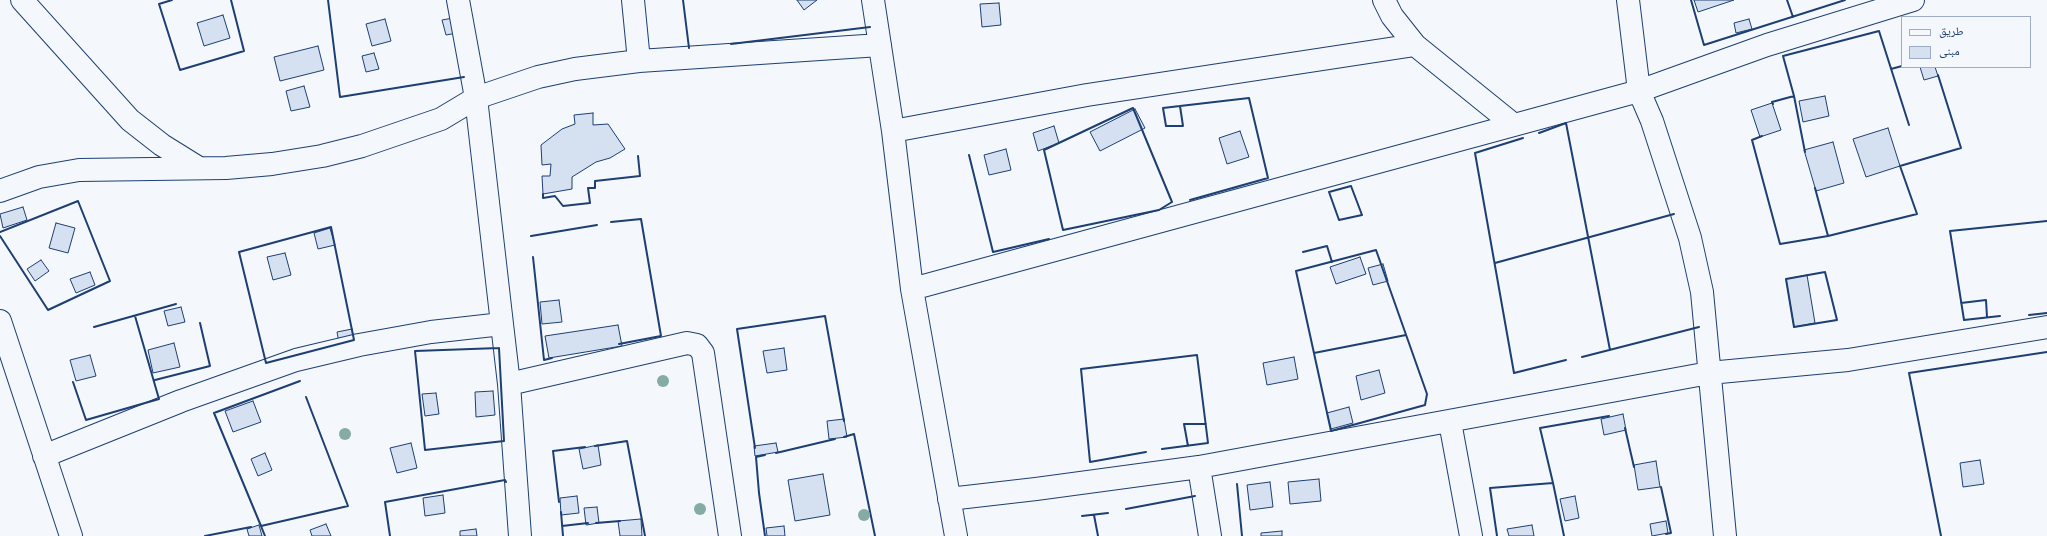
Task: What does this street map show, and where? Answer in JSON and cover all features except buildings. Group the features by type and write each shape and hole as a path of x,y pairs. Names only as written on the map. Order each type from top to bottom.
{"street":[{"path":"22,0 130,120 162,145 199,168"},
{"path":"458,0 476,98 509,384 520,536"},
{"path":"633,0 640,61"},
{"path":"873,0 892,131 912,290 956,536"},
{"path":"1384,0 1392,16 1415,45 1514,125"},
{"path":"1628,0 1639,90 1652,121 1690,238 1702,292 1725,536"},
{"path":"912,290 1639,90 1767,45 1913,0"},
{"path":"0,191 39,177 79,170 199,168 272,164 322,156 362,146 441,119 476,98 538,77 575,69 640,61 880,45"},
{"path":"892,131 1103,92 1415,45"},
{"path":"0,321 71,536"},
{"path":"44,456 181,401 296,360 366,344 432,332 502,324"},
{"path":"949,499 1199,467 1450,422 1709,373 1848,360 2047,327"},
{"path":"509,384 687,344 697,345 703,353 730,536"},
{"path":"1450,422 1471,536"},
{"path":"1199,467 1210,536"}],"wall":[{"path":"172,0 159,4 180,70 244,51 231,0"},
{"path":"328,0 340,97 464,77"},
{"path":"683,0 689,48"},
{"path":"1691,0 1704,45 1845,0"},
{"path":"1787,0 1793,17"},
{"path":"731,44 870,27"},
{"path":"1805,152 1794,96 1783,56 1879,31 1909,125"},
{"path":"1891,69 1901,66"},
{"path":"1828,236 1917,214 1900,166 1961,148 1938,75"},
{"path":"1773,104 1772,102 1794,96"},
{"path":"1180,106 1183,126 1166,126 1163,108 1180,106 1249,98 1268,178 1190,200"},
{"path":"1133,108 1172,202 1159,210 1063,230 1044,150 1133,108"},
{"path":"1539,133 1566,123 1610,350"},
{"path":"1762,136 1752,140 1780,244 1828,236 1815,188"},
{"path":"1523,138 1475,153 1514,373 1566,360"},
{"path":"969,155 993,252 1049,239"},
{"path":"543,194 543,198 555,196 563,206 590,203 588,188 595,188 595,181 640,176 638,156"},
{"path":"1351,186 1362,215 1339,220 1329,192 1351,186"},
{"path":"0,232 78,201 110,281 48,310 0,236"},
{"path":"1495,263 1674,214"},
{"path":"611,222 641,219 661,336 619,344"},
{"path":"2000,316 1964,320 1950,231 2047,221"},
{"path":"531,236 597,225"},
{"path":"331,227 354,340 266,363 239,252 331,227"},
{"path":"1303,252 1327,246 1332,262"},
{"path":"1376,250 1427,394 1425,405 1331,431 1296,271 1376,250"},
{"path":"533,257 544,360 552,358"},
{"path":"1825,272 1837,320 1794,327 1786,279 1825,272"},
{"path":"1961,303 1986,300 1987,317"},
{"path":"94,327 176,304"},
{"path":"2029,315 2047,313"},
{"path":"73,382 86,420 159,399 135,316"},
{"path":"755,448 737,329 825,316 844,421"},
{"path":"155,380 210,366 200,323"},
{"path":"1582,357 1699,327"},
{"path":"1314,353 1406,335"},
{"path":"499,348 504,441 425,450 415,351 499,348"},
{"path":"1941,536 1909,373 2047,352"},
{"path":"1146,452 1090,462 1081,369 1197,355 1208,443 1162,449"},
{"path":"300,381 214,413 261,526 348,506 306,397"},
{"path":"1553,483 1540,428 1609,416"},
{"path":"1188,446 1184,424 1206,424"},
{"path":"1625,428 1634,467"},
{"path":"844,437 854,434 875,536"},
{"path":"776,453 835,439"},
{"path":"595,446 627,441 645,536"},
{"path":"559,502 553,451 585,447"},
{"path":"765,455 756,457 765,536"},
{"path":"390,536 385,502 505,480 506,482"},
{"path":"1497,536 1490,488 1553,483 1564,536"},
{"path":"1237,484 1242,536"},
{"path":"1661,487 1671,533 1666,534"},
{"path":"1126,509 1195,496"},
{"path":"561,512 563,536"},
{"path":"1082,516 1108,513"},
{"path":"1094,515 1098,536"},
{"path":"596,523 620,521"},
{"path":"562,526 588,523"},
{"path":"261,526 265,536"},
{"path":"205,536 251,527"}]}
